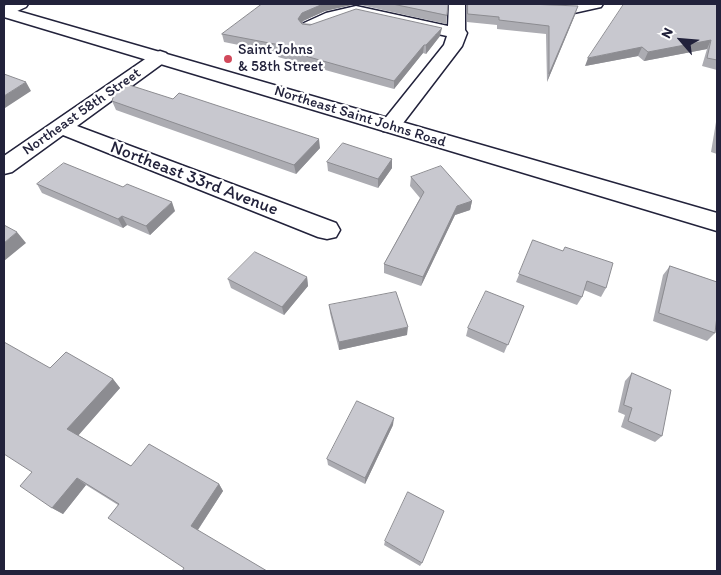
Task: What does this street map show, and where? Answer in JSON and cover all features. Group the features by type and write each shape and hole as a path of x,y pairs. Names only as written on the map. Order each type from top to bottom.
{"street":[{"path":"4,12 20,4"},
{"path":"390,126 454,46 458,33 457,4"},
{"path":"503,4 574,8 595,4"},
{"path":"310,27 343,12 356,11 458,33"},
{"name":"Northeast Saint Johns Road","path":"4,12 717,222"},
{"name":"Northeast 58th Street","path":"4,167 160,57"},
{"name":"Northeast 33rd Avenue","path":"61,127 327,230"}],"building":[{"path":"262,4 323,4 302,13 298,19 302,24 310,25 356,9 442,28 424,45 394,81 277,48 280,45 222,34"},
{"path":"393,4 448,4 447,15"},
{"path":"468,4 578,6 549,74 549,26 499,20 499,17 468,14"},
{"path":"624,4 717,4 717,60 707,58 711,40 648,52 642,47 588,58"},
{"path":"4,74 26,82 4,96"},
{"path":"123,83 173,99 179,93 319,139 294,165 112,101 116,88"},
{"path":"343,143 392,159 378,179 327,162"},
{"path":"64,163 123,187 127,184 172,202 146,226 122,216 118,219 37,184"},
{"path":"441,166 472,201 457,206 423,277 384,264 424,192 411,177"},
{"path":"4,225 17,232 4,243"},
{"path":"533,240 563,251 565,247 613,263 606,288 587,281 582,297 519,274"},
{"path":"255,252 307,277 282,307 228,279"},
{"path":"670,266 717,282 715,333 659,313"},
{"path":"486,291 524,306 508,345 468,328"},
{"path":"396,292 408,327 339,342 329,305"},
{"path":"4,342 50,368 66,352 113,379 67,429 131,466 149,444 219,484 191,526 267,571 182,571 184,568 108,518 119,504 77,478 52,508 20,486 32,472 4,454"},
{"path":"632,373 671,390 662,436 628,421 632,408 624,405"},
{"path":"357,401 394,418 365,478 327,459"},
{"path":"408,492 444,511 422,563 385,541"}],"place":[{"name":"Saint Johns & 58th Street","path":"228,59"}]}
